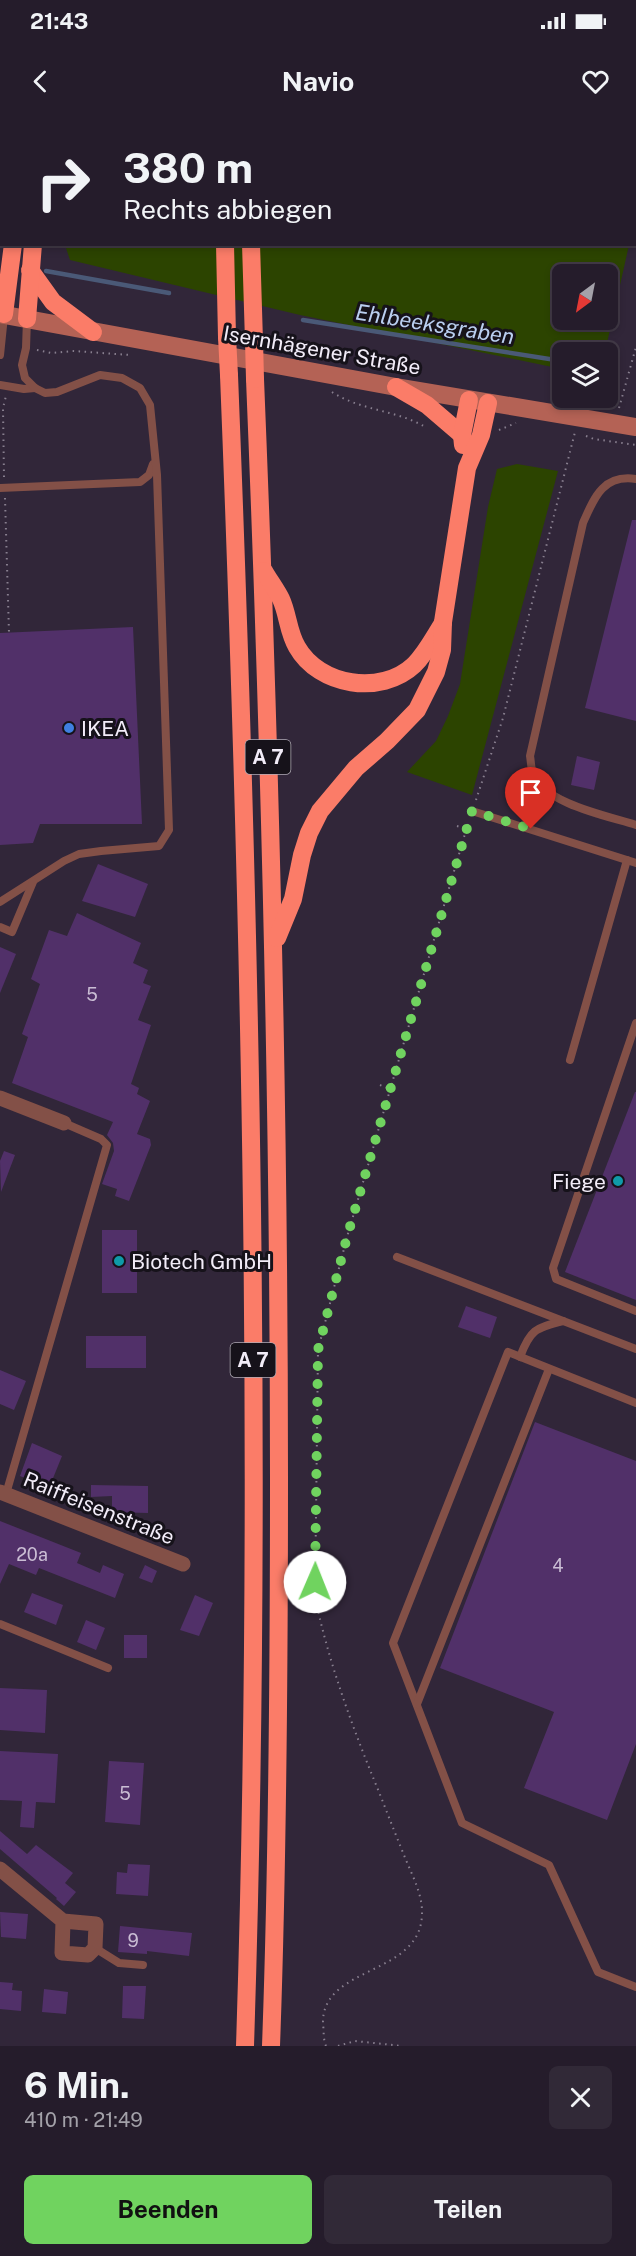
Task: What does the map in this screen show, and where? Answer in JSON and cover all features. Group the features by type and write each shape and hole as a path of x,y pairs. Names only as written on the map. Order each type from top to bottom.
{"highway":[{"path":"2,314 13,246"},
{"path":"27,319 33,246"},
{"name":"A 7","path":"225,246 240,674 250,1082 253,1405 252,1702 245,2046"},
{"name":"A 7","path":"251,246 274,945 279,1394 279,1690 271,2046"},
{"path":"30,270 54,302 93,332"},
{"path":"396,387 427,405 462,435"},
{"path":"467,468 462,435 469,400"},
{"path":"274,945 293,899 309,832 320,811 356,768 417,710 436,672 442,650 444,622 467,468 481,435 488,403"},
{"path":"263,569 282,600 289,632 297,648 321,671 339,680 356,683 378,682 402,673 413,666 444,622"}],"main road":[{"name":"Isernhägener Straße","path":"2,314 396,387 636,427"}],"street":[{"path":"0,1098 64,1123"},
{"name":"Raiffeisenstraße","path":"3,1493 183,1564"},
{"path":"0,1869 63,1921 96,1924 95,1948 88,1955 62,1953 63,1921"}],"lane":[{"path":"0,355 2,314"},
{"path":"0,902 64,861 79,854 159,846 169,830 157,475 150,405 140,388 122,378 100,375 57,392 45,393 35,388 26,378 22,365 26,348 27,319"},
{"path":"0,385 24,390 35,388"},
{"path":"0,488 140,482 149,475 154,462"},
{"path":"633,479 609,482 595,497 583,523 530,756 533,775 547,791 563,801 636,825"},
{"path":"472,811 636,863"},
{"path":"570,1060 627,860"},
{"path":"0,927 12,932 33,882"},
{"path":"636,1023 553,1268 556,1279 636,1311"},
{"path":"3,1493 107,1145 100,1139 64,1123"},
{"path":"397,1257 636,1349"},
{"path":"520,1357 530,1334 537,1328 564,1321"},
{"path":"636,1403 508,1352 393,1643 462,1823 549,1865 598,1972 636,1987"},
{"path":"417,1704 549,1369"},
{"path":"0,1624 108,1668"},
{"path":"95,1948 119,1964 143,1965"}],"path":[{"path":"614,424 636,347"},
{"path":"26,348 51,352 74,351 132,356"},
{"path":"326,2046 323,2014 333,1996 348,1982 401,1956 418,1936 422,1913 418,1890 336,1675 322,1630 315,1597 318,1350 347,1237 390,1089 472,811 503,718 578,418"},
{"path":"457,826 467,829"},
{"path":"380,1085 390,1089"},
{"path":"338,2046 355,2041 402,2046"}],"green space":[{"path":"65,246 629,246 618,294 618,264 552,264 552,330 610,330 607,342 552,342 552,367 300,315 70,260"},
{"path":"517,464 558,471 472,795 407,772 436,741 460,684 488,507 497,469"}],"building":[{"path":"632,520 636,520 636,721 585,708"},
{"name":"IKEA","path":"133,627 142,824 40,824 33,843 0,845 0,633"},
{"path":"577,756 600,762 594,790 571,785"},
{"path":"98,864 148,884 135,917 82,901"},
{"path":"77,913 141,943 133,963 148,970 143,983 151,986 138,1020 151,1025 131,1084 139,1088 137,1094 150,1101 137,1134 150,1139 151,1145 129,1201 115,1196 117,1189 102,1184 114,1151 113,1143 107,1135 113,1122 12,1083 28,1037 22,1034 40,984 31,979 49,930 67,936"},
{"path":"0,947 16,954 0,993"},
{"name":"Fiege","path":"636,1092 636,1300 565,1272"},
{"path":"4,1151 15,1155 1,1192 0,1161"},
{"name":"Biotech GmbH","path":"102,1230 137,1230 137,1293 102,1293"},
{"path":"466,1306 497,1317 490,1338 458,1327"},
{"path":"86,1336 146,1336 146,1368 86,1368"},
{"path":"0,1370 26,1381 14,1410 0,1404"},
{"path":"535,1422 636,1461 636,1744 607,1820 524,1788 554,1712 440,1668"},
{"path":"32,1443 62,1456 49,1488 20,1476"},
{"path":"91,1485 148,1486 148,1513 112,1512 112,1496 91,1497"},
{"path":"0,1521 81,1553 77,1563 100,1573 103,1565 124,1574 115,1598 39,1568 36,1575 9,1564 0,1584"},
{"path":"145,1565 157,1571 152,1583 139,1578"},
{"path":"32,1593 63,1605 56,1625 24,1612"},
{"path":"195,1595 213,1603 199,1636 180,1630"},
{"path":"86,1620 105,1628 96,1650 77,1642"},
{"path":"124,1635 147,1635 147,1658 124,1658"},
{"path":"0,1688 47,1690 45,1733 0,1730"},
{"path":"0,1751 58,1754 55,1803 36,1802 34,1828 20,1827 22,1801 0,1800"},
{"path":"109,1761 144,1763 140,1825 105,1822"},
{"path":"0,1831 27,1854 36,1845 73,1873 65,1883 76,1892 64,1906 0,1849"},
{"path":"128,1864 150,1865 148,1896 116,1894 117,1872 127,1873"},
{"path":"0,1912 28,1914 26,1939 1,1937"},
{"path":"120,1926 192,1933 189,1956 147,1951 147,1954 118,1952"},
{"path":"0,1982 13,1983 12,1990 22,1991 21,2011 0,2009"},
{"path":"123,1986 146,1986 144,2019 122,2018"},
{"path":"44,1989 68,1992 66,2014 42,2012"}],"waterway":[{"name":"Ehlbeeksgraben","path":"46,271 169,293"},
{"name":"Ehlbeeksgraben","path":"303,320 552,359"}],"place":[{"name":"IKEA","path":"69,728"},
{"name":"Fiege","path":"618,1181"},
{"name":"Biotech GmbH","path":"119,1261"}],"route":[{"path":"315,1582 318,1350 347,1237 472,811 531,829"}]}
